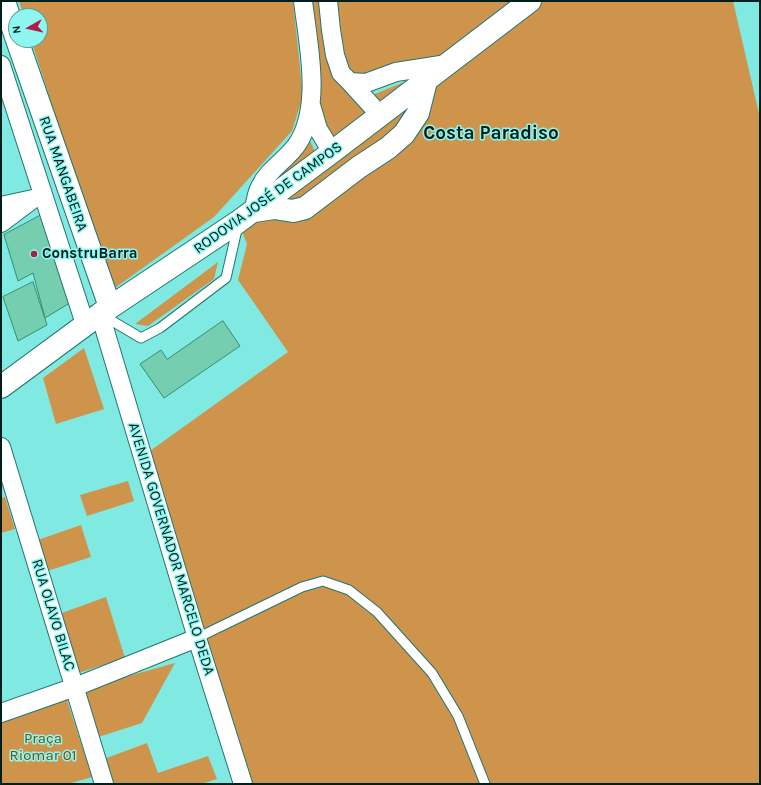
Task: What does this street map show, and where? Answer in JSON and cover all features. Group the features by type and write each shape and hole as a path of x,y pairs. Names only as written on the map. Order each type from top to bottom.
{"street":[{"name":"RUA MANGABEIRA","path":"4,1 8,14"},
{"path":"246,216 260,187 272,170 298,143 305,128 311,104 312,80 303,1"},
{"path":"328,1 335,55 341,73 380,115 389,131 390,140 388,148"},
{"name":"RODOVIA JOSÉ DE CAMPOS","path":"1,387 98,315 246,216 530,1"},
{"name":"RUA MANGABEIRA","path":"19,48 28,73 98,315"},
{"path":"350,82 366,83 396,72 447,64"},
{"path":"3,75 28,73"},
{"name":"AVENIDA GOVERNADOR MARCELO DEDA","path":"3,75 37,196 98,315 243,784"},
{"path":"246,216 274,208 293,211 305,208 359,167 388,148 404,134 418,113 426,81"},
{"path":"311,104 318,129 332,152 359,167"},
{"path":"1,206 37,196"},
{"path":"1,223 37,196"},
{"name":"RUA OLAVO BILAC","path":"1,447 104,784"},
{"path":"1,713 75,687 197,638"}],"lane":[{"path":"98,315 142,338 160,328 226,278 246,216"},
{"path":"197,638 302,587 323,581 348,590 377,612 432,673 458,716 485,784"}],"green space":[{"path":"19,1 293,1 303,96 292,131 214,217 112,290 34,48 48,48 48,8 21,8"},
{"path":"303,1 733,1 760,118 760,784 252,784 190,614 143,456 288,352 238,280 247,244 238,222 332,152 323,139","holes":["446,64 380,115 351,83"]},
{"path":"409,80 380,104 370,96"},
{"path":"308,136 316,154 263,196"},
{"path":"218,262 214,279 148,326 135,324"},
{"path":"84,348 104,409 56,424 43,378"},
{"path":"128,481 134,501 87,516 80,495"},
{"path":"5,497 15,529 1,533 1,498"},
{"path":"81,525 91,557 47,571 35,541"},
{"path":"106,597 125,658 78,673 59,614"},
{"path":"175,663 142,723 95,738 82,689"},
{"name":"Praça Riomar 01","path":"67,700 92,777 68,784 1,784 1,722"},
{"path":"147,743 158,773 208,756 217,779 201,784 110,784 101,760"}],"building":[{"name":"ConstruBarra","path":"45,213 73,301 45,318 33,273 18,281 4,235"},
{"path":"33,282 47,325 18,341 3,297"},
{"path":"223,321 240,346 164,398 140,364 161,350 167,359"}],"place":[{"name":"ConstruBarra","path":"34,254"}],"district":[{"name":"Costa Paradiso","path":"491,134"}]}
